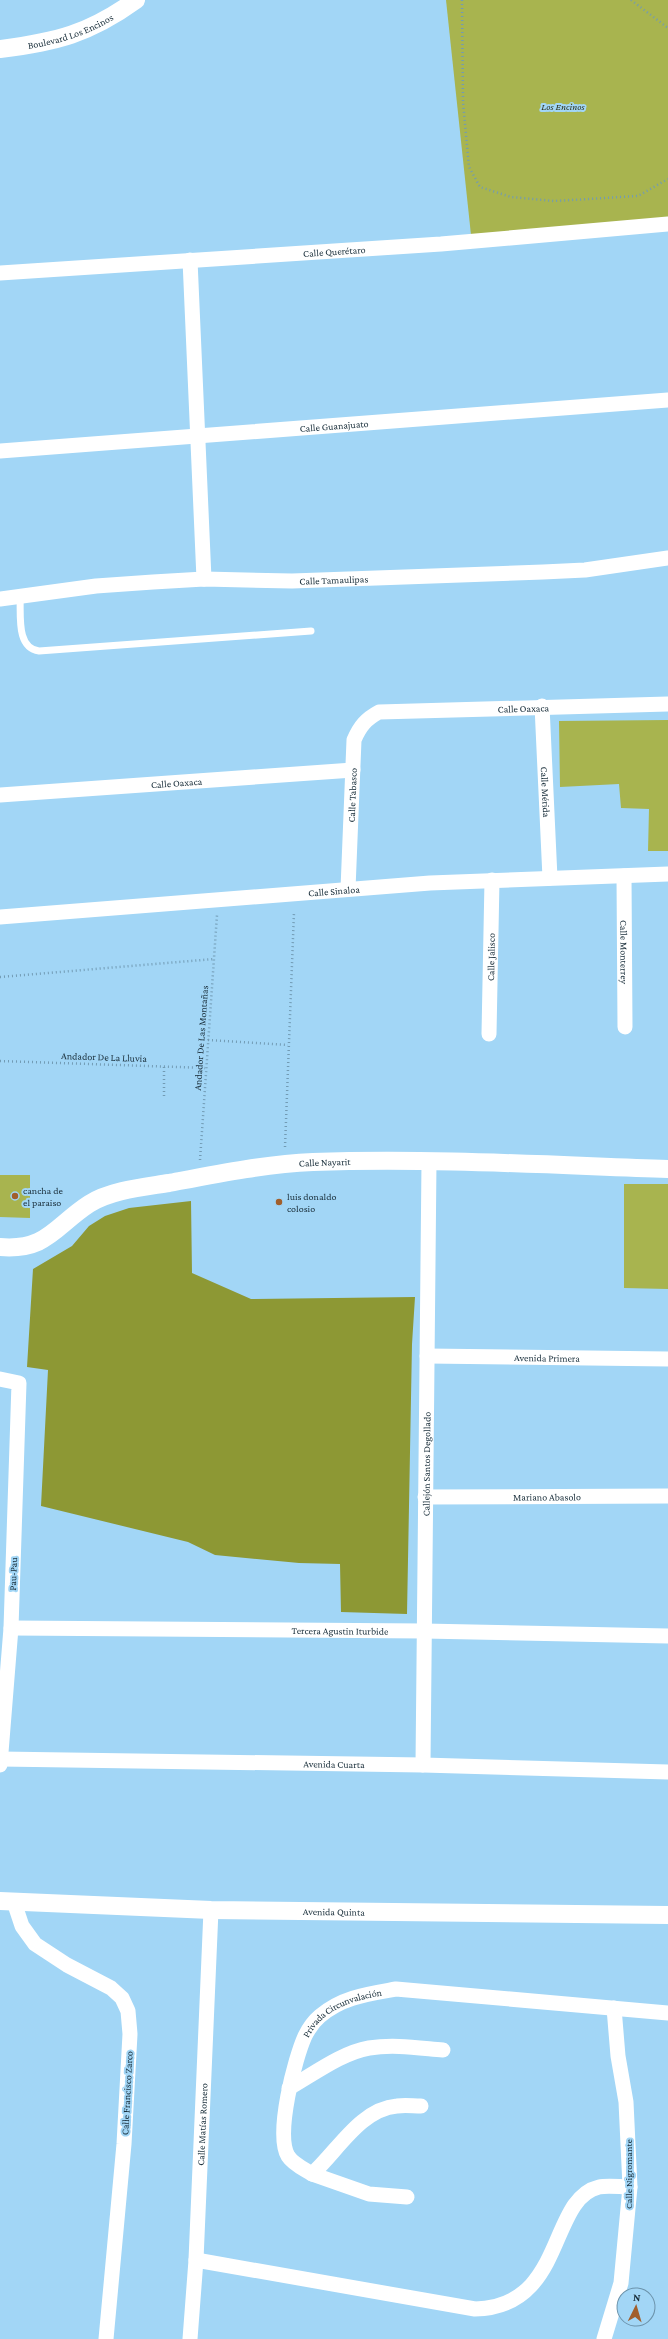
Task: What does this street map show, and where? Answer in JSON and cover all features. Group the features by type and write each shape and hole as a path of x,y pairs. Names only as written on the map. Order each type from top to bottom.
{"street":[{"name":"Boulevard Los Encinos","path":"0,49 36,44 77,34 114,16 136,0"},
{"name":"Calle Querétaro","path":"0,272 440,244 668,224"},
{"path":"190,260 204,579"},
{"name":"Calle Guanajuato","path":"0,451 668,400"},
{"name":"Calle Tamaulipas","path":"0,599 96,586 204,579 292,581 508,574 585,570 668,558"},
{"name":"Calle Oaxaca","path":"379,712 542,706 668,704"},
{"name":"Calle Mérida","path":"542,706 550,878"},
{"name":"Calle Tabasco","path":"348,889 354,740 359,728 368,718 379,712"},
{"name":"Calle Oaxaca","path":"0,795 352,770"},
{"name":"Calle Sinaloa","path":"0,917 348,889 492,880 668,874"},
{"name":"Calle Monterrey","path":"624,876 625,1027"},
{"name":"Calle Jalisco","path":"489,1034 492,880"},
{"name":"Calle Nayarit","path":"0,1247 32,1246 46,1239 90,1203 115,1194 198,1178 311,1162 429,1162 668,1168"},
{"name":"Callejón Santos Degollado","path":"423,1765 429,1162"},
{"name":"Avenida Primera","path":"427,1356 668,1360"},
{"name":"Pau-Pau","path":"0,1379 19,1383 11,1628 0,1765"},
{"name":"Mariano Abasolo","path":"426,1497 668,1496"},
{"name":"Tercera Agustin Iturbide","path":"11,1628 668,1636"},
{"name":"Avenida Cuarta","path":"0,1759 423,1765 668,1772"},
{"name":"Avenida Quinta","path":"7,1902 107,1904 211,1910 668,1915"},
{"name":"Calle Francisco Zarco","path":"7,1902 35,1944 67,1965 111,1988 122,1998 128,2011 130,2034 124,2144 106,2339"},
{"name":"Calle Matías Romero","path":"190,2339 196,2260 211,1910"},
{"name":"Privada Circunvalación","path":"407,2197 369,2194 312,2174 294,2163 287,2155 285,2120 289,2088 305,2034 318,2017 338,2002 362,1994 396,1989 668,2013"},
{"name":"Calle Nigromante","path":"604,2339 621,2282 630,2187 626,2102 618,2056 614,2008"},
{"path":"289,2088 346,2055 369,2048 404,2046 444,2050"},
{"path":"312,2174 357,2127 376,2112 396,2106 421,2106"},
{"path":"196,2260 475,2309 492,2309 517,2298 533,2284 549,2260 570,2213 581,2197 600,2187 630,2187"}],"lane":[{"path":"20,597 23,640 26,646 32,650 39,651 311,631"}],"path":[{"path":"462,0 463,102 469,167 480,187 511,197 554,201 638,196 668,179"},
{"path":"631,0 668,28"},
{"name":"Andador De Las Montañas","path":"198,1178 219,900"},
{"path":"285,1148 294,912"},
{"path":"0,977 214,959"},
{"path":"208,1040 288,1045"},
{"name":"Andador De La Lluvia","path":"0,1061 207,1068"},
{"path":"164,1067 164,1096"}],"green space":[{"name":"Los Encinos","path":"446,0 668,0 668,218 471,235"},
{"path":"668,720 668,851 648,851 649,809 621,808 619,784 560,787 559,721"},
{"name":"cancha de el paraiso","path":"0,1175 30,1175 30,1218 0,1217"},
{"path":"624,1184 668,1184 668,1289 624,1288"},
{"path":"191,1201 192,1273 251,1299 415,1297 412,1344 407,1614 341,1612 340,1564 299,1563 215,1555 188,1542 41,1506 48,1370 27,1367 33,1269 72,1246 89,1226 105,1216 129,1208"}],"place":[{"name":"cancha de el paraiso","path":"15,1196"},
{"name":"luis donaldo colosio","path":"279,1202"}]}
